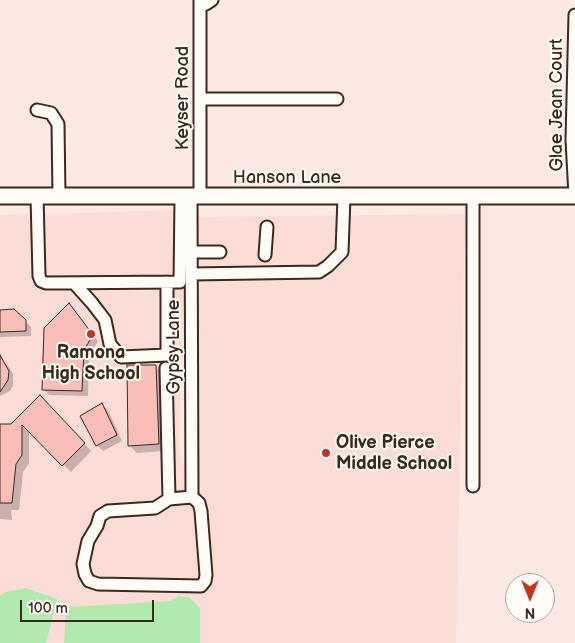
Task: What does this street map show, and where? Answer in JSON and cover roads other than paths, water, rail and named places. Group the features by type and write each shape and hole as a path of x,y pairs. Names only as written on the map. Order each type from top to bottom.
{"main road":[{"name":"Hanson Lane","path":"0,196 575,196"}],"street":[{"path":"200,3 206,4 212,0"},
{"name":"Keyser Road","path":"191,197 200,99 200,3"},
{"name":"Glae Jean Court","path":"575,15 572,140 575,196"},
{"path":"200,99 337,99"},
{"path":"37,110 51,113 58,124 59,196"},
{"path":"37,196 39,276 41,281 46,283 180,282 191,197"},
{"name":"Gypsy Lane","path":"191,197 192,497"},
{"path":"192,274 319,272 342,252 344,197"},
{"path":"472,486 473,197"},
{"path":"265,256 267,227"},
{"path":"192,252 220,252"},
{"path":"74,283 105,320 110,344 121,357 167,355 167,282"},
{"path":"166,368 169,499"},
{"path":"192,497 199,503 201,511 206,575 205,581 201,586 98,584 89,581 84,574 83,564 88,541 97,526 100,516 108,511 156,508 169,499 192,497"}],"place":[{"name":"Ramona High School","path":"91,334"},
{"name":"Olive Pierce Middle School","path":"326,453"}]}
